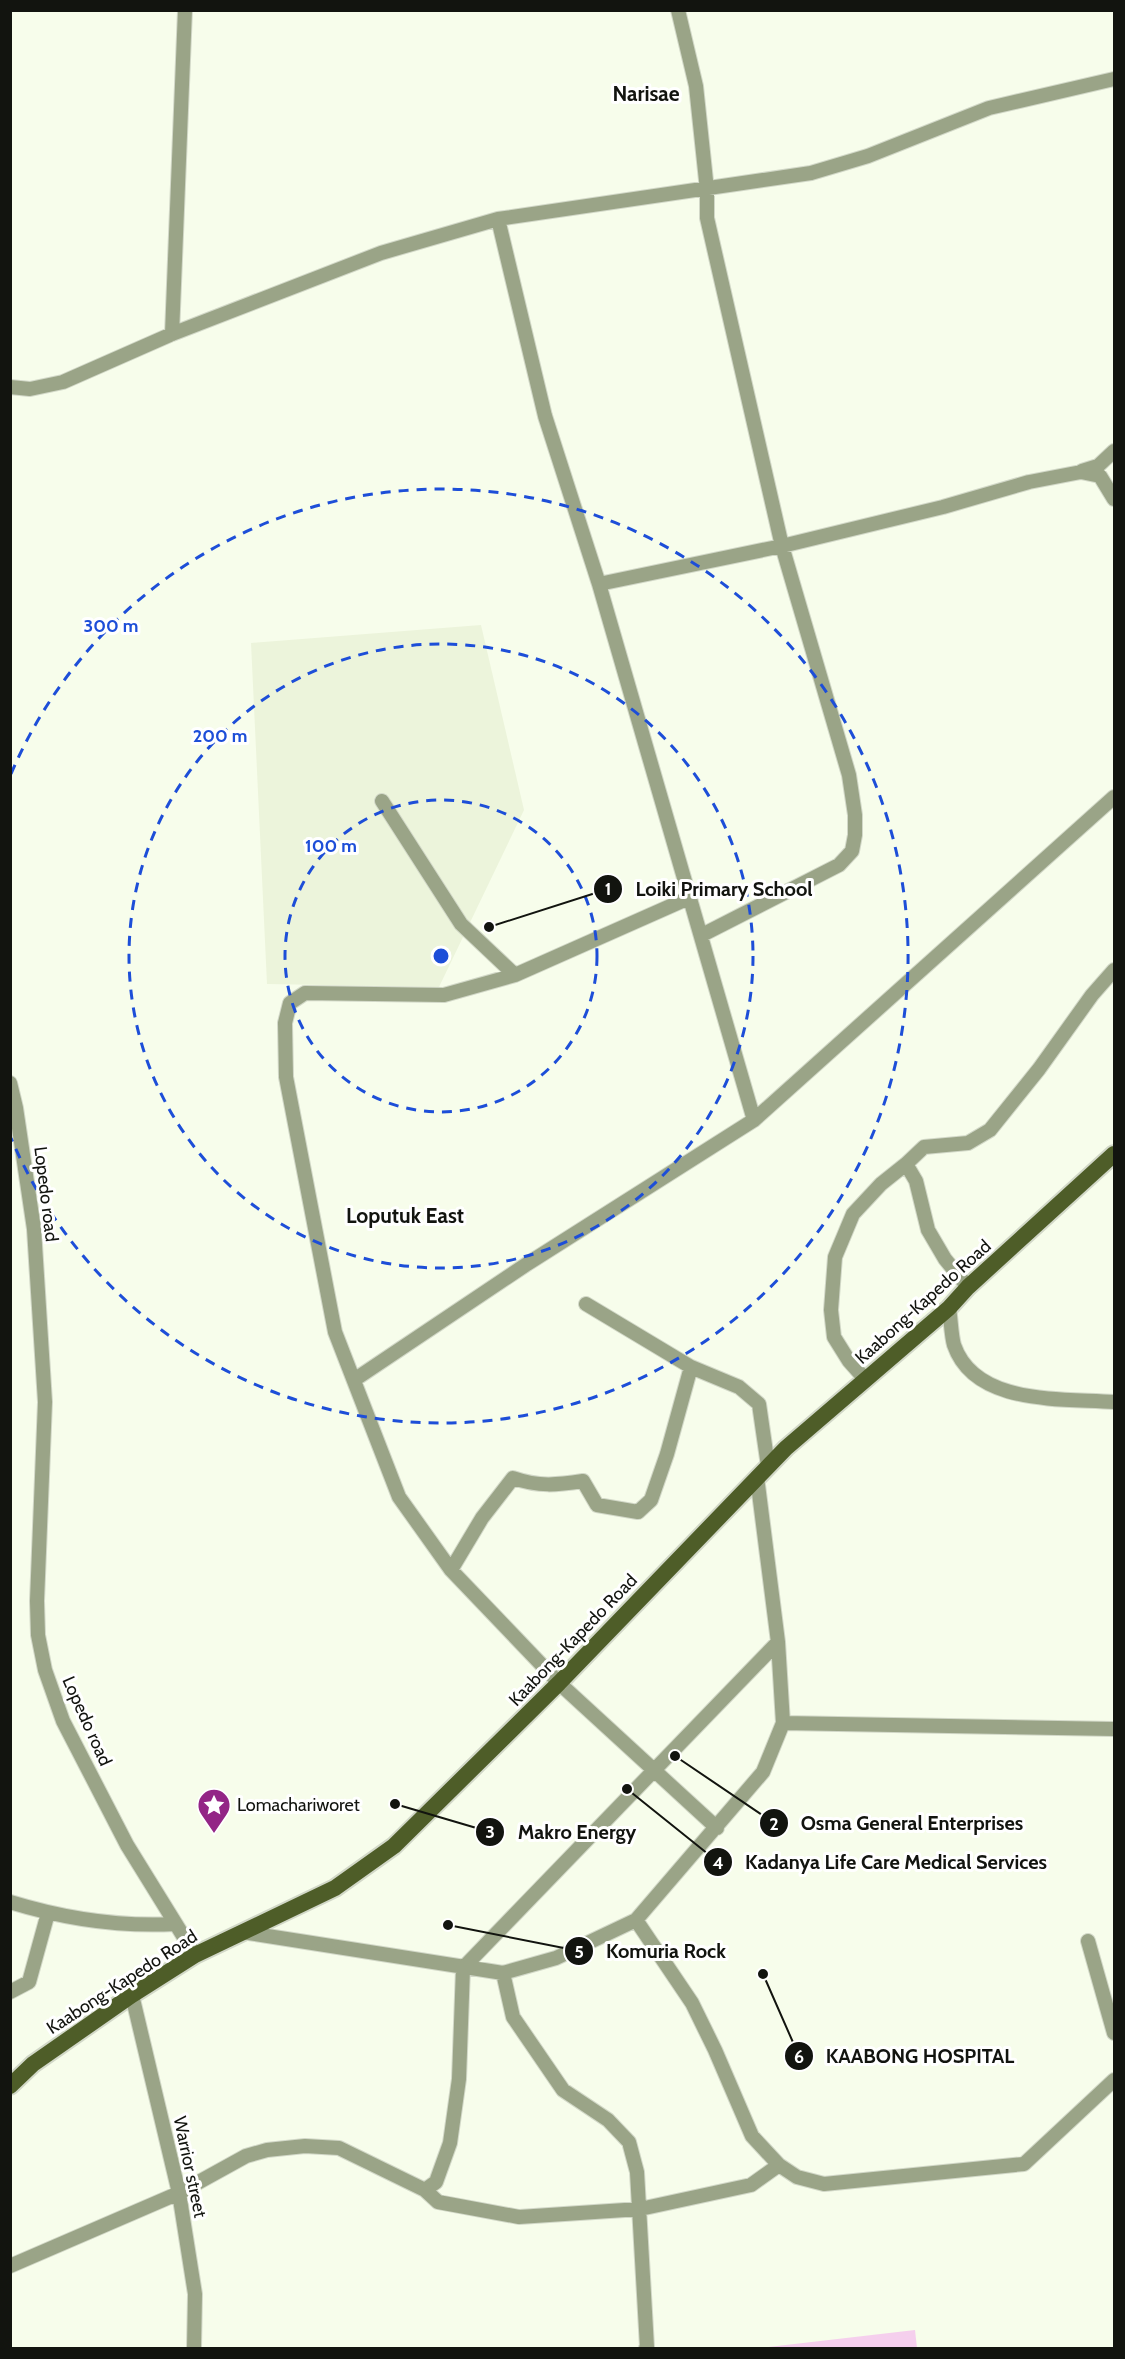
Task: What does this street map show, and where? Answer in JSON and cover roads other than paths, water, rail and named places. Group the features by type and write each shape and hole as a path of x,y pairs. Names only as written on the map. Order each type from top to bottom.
{"main road":[{"name":"Kaabong-Kapedo Road","path":"10,2086 33,2064 132,1995 195,1955 335,1888 394,1846 559,1683 762,1472 949,1308 968,1287 1114,1154"}],"street":[{"path":"172,333 185,10"},
{"path":"678,10 696,86 707,190 707,218 782,546 849,775 855,815 852,851 839,865 702,935"},
{"path":"10,387 30,388 63,382 172,333 381,253 498,219 811,173 868,156 989,108 1114,79"},
{"path":"498,219 545,416 599,584 754,1120"},
{"path":"599,584 782,546 944,507 1029,482 1080,472 1098,466 1114,451"},
{"path":"1080,472 1100,476 1114,499"},
{"path":"354,1380 526,1264 754,1120 1114,797"},
{"path":"382,801 461,924 515,975"},
{"path":"691,897 515,975 444,995 305,993 290,1003 285,1023 286,1077 335,1332 399,1497 451,1570 559,1683 717,1828"},
{"path":"866,1379 849,1360 834,1337 831,1310 835,1257 853,1214 881,1184 924,1147 968,1143 990,1130 1092,995 1114,970"},
{"name":"Lopedo road","path":"10,1083 16,1108 34,1229 45,1402 37,1601 38,1635 45,1670 63,1721 127,1845 195,1955"},
{"path":"906,1164 918,1189 928,1230 945,1258 968,1287"},
{"path":"242,1932 503,1973 556,1958 636,1920 763,1772 783,1723 762,1472 759,1404 739,1387 691,1368 586,1304"},
{"path":"949,1308 954,1345 975,1374 989,1384 1021,1395 1114,1402"},
{"path":"451,1570 482,1518 513,1478 532,1484 558,1485 583,1481 597,1505 638,1512 651,1500 691,1368"},
{"path":"425,2190 436,2182 450,2143 459,2079 463,1968 655,1772 778,1642"},
{"path":"783,1723 1114,1729"},
{"path":"10,1902 48,1913 150,1925 175,1924"},
{"path":"10,1992 29,1982 48,1913"},
{"path":"636,1920 692,2003 752,2136 779,2165 797,2177 824,2184 1024,2164 1114,2080"},
{"path":"1088,1941 1114,2033"},
{"path":"503,1973 513,2018 563,2090 608,2120 628,2142 637,2172 646,2349"},
{"name":"Warrior street","path":"132,1995 179,2193 195,2294 194,2349"},
{"path":"10,2266 179,2193 246,2156 267,2150 305,2146 339,2148 425,2190 438,2202 519,2217 640,2209 752,2185 779,2165"}],"place":[{"name":"Loiki Primary School","path":"489,927"},
{"name":"Osma General Enterprises","path":"675,1756"},
{"name":"Kadanya Life Care Medical Services","path":"627,1789"},
{"name":"Makro Energy","path":"395,1804"},
{"name":"Lomachariworet","path":"214,1834"},
{"name":"Komuria Rock","path":"448,1925"},
{"name":"KAABONG HOSPITAL","path":"763,1974"}],"district":[{"name":"Narisae","path":"646,93"},
{"name":"Loputuk East","path":"405,1215"}]}
